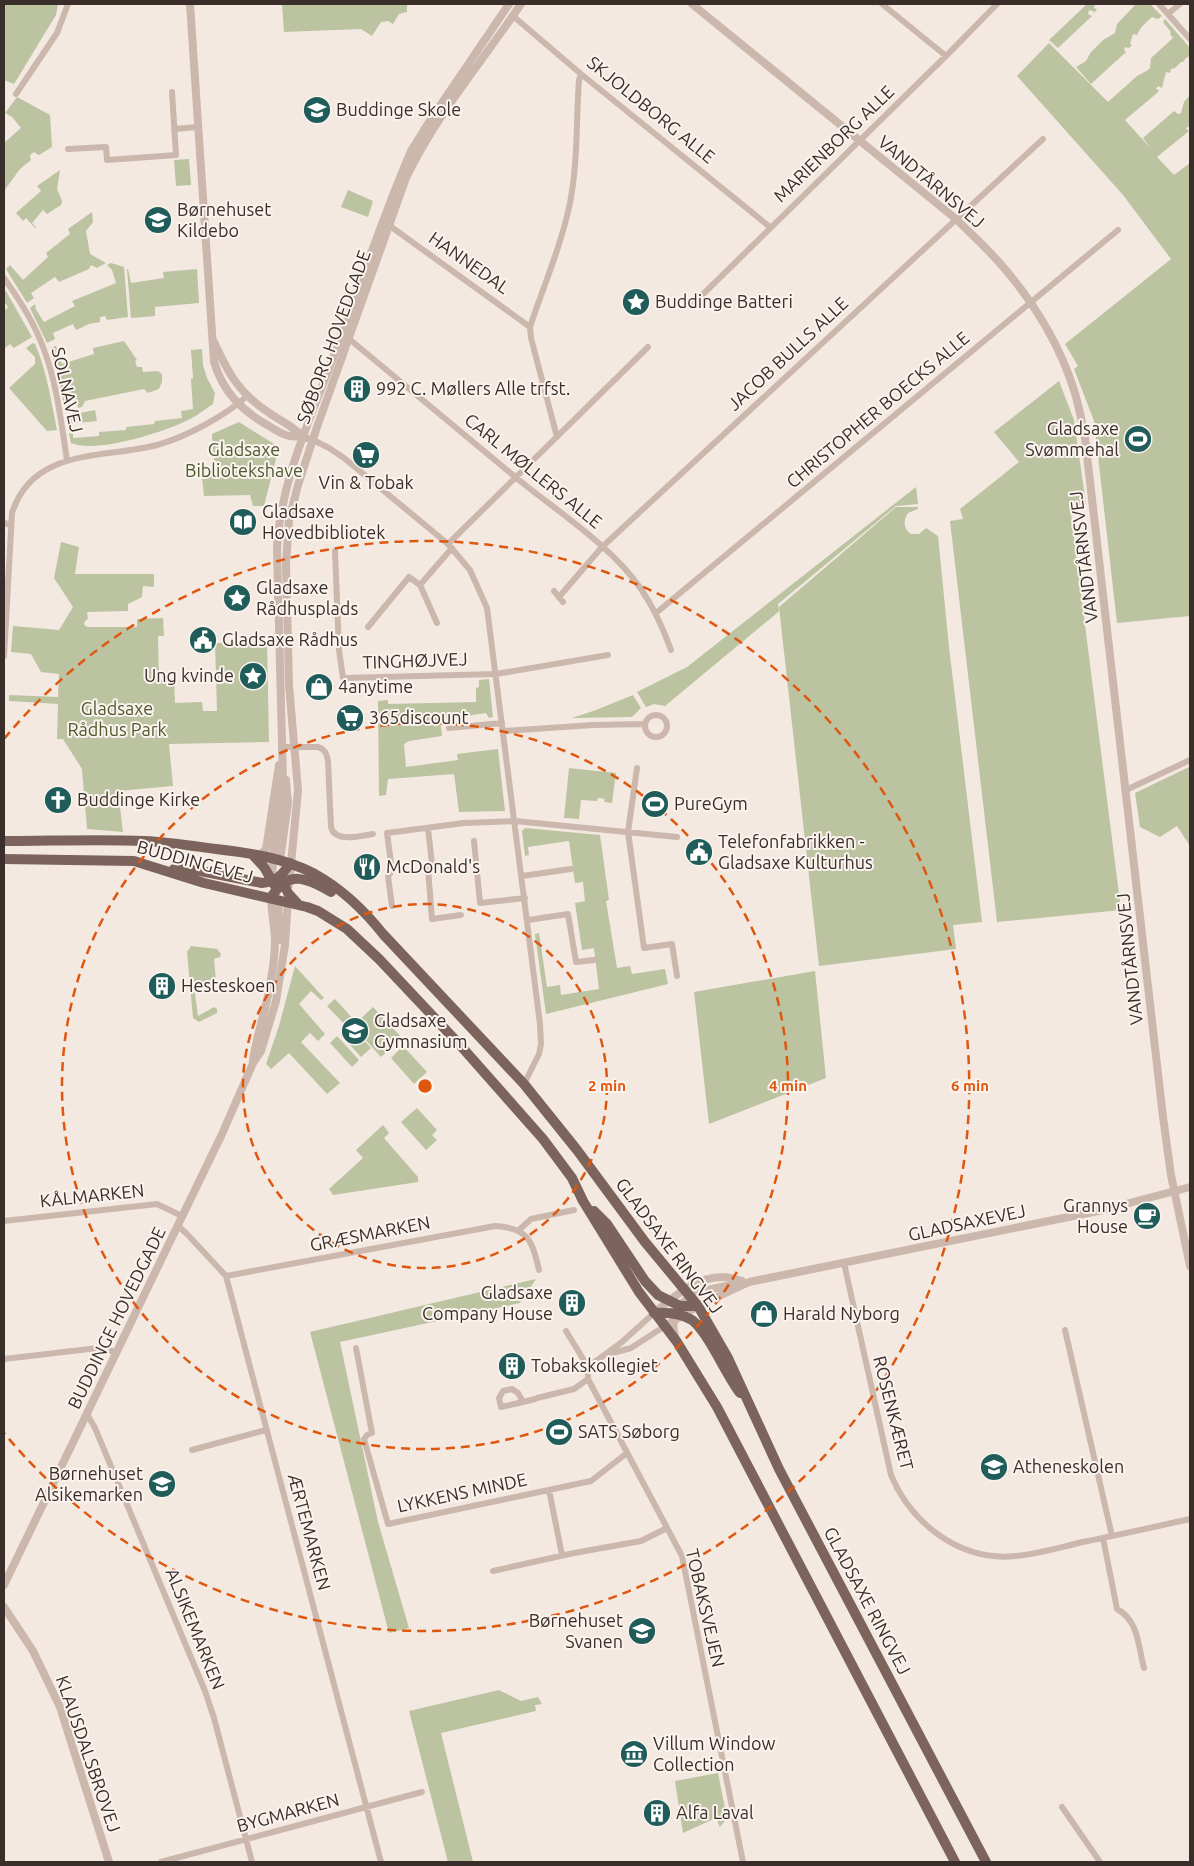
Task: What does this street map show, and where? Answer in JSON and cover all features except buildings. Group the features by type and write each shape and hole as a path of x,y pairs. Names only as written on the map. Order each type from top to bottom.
{"main road":[{"name":"BUDDINGEVEJ","path":"4,841 146,841 256,854"},
{"name":"GLADSAXE RINGVEJ","path":"256,854 281,860 315,874 340,890 370,918 524,1084 577,1150 645,1242 698,1306 728,1358 779,1469 986,1862"},
{"path":"256,854 282,890"},
{"name":"BUDDINGEVEJ","path":"4,859 124,860 160,868 204,883 282,890"},
{"path":"281,860 282,890"},
{"path":"160,868 195,870 282,890 347,929 379,959 460,1044 543,1139 572,1178 583,1201 639,1292 654,1312 694,1322 701,1330 731,1382 752,1410"},
{"path":"282,890 309,880 344,900 370,918"},
{"path":"583,1201 607,1224 654,1292 668,1302 675,1316 677,1342 718,1406 955,1862"},
{"path":"654,1312 675,1316 698,1306"}],"street":[{"path":"16,94 57,33 68,4"},
{"path":"190,4 213,339 212,355 222,383 238,404 254,417 284,434 302,436 312,440"},
{"name":"SØBORG HOVEDGADE","path":"281,860 282,768 278,532 284,496 302,436 411,152 428,122 509,4"},
{"name":"SØBORG HOVEDGADE","path":"281,860 298,797 289,685 286,563 289,520 298,485 312,440 406,178 434,127 521,4"},
{"name":"VANDTÅRNSVEJ","path":"692,4 956,219 1005,268 1031,303 1046,328 1065,367 1078,406 1085,438 1162,1105 1174,1193 1190,1266"},
{"path":"882,4 946,56"},
{"name":"MARIENBORG ALLE","path":"691,306 997,4"},
{"path":"1159,4 1169,13 1190,39"},
{"path":"1169,13 1180,4"},
{"name":"SKJOLDBORG ALLE","path":"513,16 581,74 770,227"},
{"path":"557,437 531,338 530,326 559,249 570,202 575,170 579,80 581,74"},
{"path":"68,149 106,146 107,160 176,155 172,92"},
{"path":"174,129 198,127"},
{"name":"JACOB BULLS ALLE","path":"554,591 561,600 602,547 1043,139"},
{"name":"HANNEDAL","path":"390,226 530,326"},
{"name":"CHRISTOPHER BOECKS ALLE","path":"656,613 1118,230"},
{"name":"SOLNAVEJ","path":"4,278 24,309 43,347 52,376 67,460"},
{"name":"CARL MØLLERS ALLE","path":"348,338 602,547 628,571 656,613 671,650"},
{"path":"213,339 227,371 247,396 269,413 294,427 302,436 304,441 293,487 289,520"},
{"path":"437,623 420,585 450,546 648,347"},
{"path":"312,440 310,436 327,373"},
{"path":"4,656 12,513 16,501 24,488 47,470 67,460 136,450 179,437 221,415 247,396"},
{"name":"TINGHØJVEJ","path":"312,440 329,448 351,464 450,546 470,570 487,608 540,1024 541,1044 539,1054 524,1084"},
{"path":"4,524 11,526"},
{"name":"TINGHØJVEJ","path":"335,551 342,678 496,674"},
{"name":"TINGHØJVEJ","path":"368,627 409,577 420,585"},
{"path":"496,674 608,655"},
{"path":"449,728 502,723"},
{"path":"504,731 593,725 645,724"},
{"path":"256,854 266,848 281,747 321,747 328,756 331,827 333,833 340,837 373,834"},
{"path":"1126,790 1190,760"},
{"path":"637,768 628,832 644,948 672,944 677,976"},
{"path":"392,906 388,876 392,871 387,833 464,823 515,821 677,837"},
{"path":"428,828 432,864 428,869 432,919 461,915"},
{"path":"474,841 480,903 525,898"},
{"name":"BUDDINGE HOVEDGADE","path":"4,1585 222,1134 253,1063 261,1052 276,1001 285,945 281,860"},
{"path":"522,876 571,869"},
{"name":"BUDDINGE HOVEDGADE","path":"253,1063 254,1049 261,1028 270,985 282,890"},
{"path":"528,920 568,914 576,962 594,960"},
{"name":"GLADSAXEVEJ","path":"698,1306 749,1282 1103,1210 1190,1188"},
{"name":"KÅLMARKEN","path":"4,1221 157,1204 182,1216"},
{"path":"538,1270 535,1254 528,1240 519,1230 531,1219 574,1210"},
{"name":"ÆRTEMARKEN","path":"178,1226 226,1276 381,1862"},
{"name":"GRÆSMARKEN","path":"226,1276 495,1226 519,1230"},
{"name":"ROSENKÆRET","path":"844,1264 890,1471 903,1499 923,1522 939,1536 959,1547 980,1553 997,1556 1015,1556 1190,1519"},
{"name":"GLADSAXEVEJ","path":"654,1312 668,1302 687,1293 698,1282 723,1277 749,1282"},
{"path":"606,1355 631,1348 675,1316 687,1293"},
{"path":"566,1331 588,1367 606,1355 654,1312"},
{"path":"1065,1330 1112,1536"},
{"path":"4,1358 98,1348 118,1352"},
{"name":"LYKKENS MINDE","path":"356,1348 372,1433 367,1434 364,1439 388,1524 591,1481 627,1453"},
{"name":"TOBAKSVEJEN","path":"588,1367 588,1379 682,1556 743,1862"},
{"path":"523,1402 574,1389 588,1379"},
{"name":"ALSIKEMARKEN","path":"87,1414 95,1428 205,1691 214,1718 252,1862"},
{"path":"192,1450 266,1430"},
{"path":"549,1490 562,1555"},
{"path":"493,1570 641,1541 667,1528"},
{"path":"1103,1538 1118,1609 1133,1624 1144,1668"},
{"name":"KLAUSDALSBROVEJ","path":"4,1607 32,1651 60,1707 109,1862"},
{"name":"BYGMARKEN","path":"161,1862 422,1792"},
{"path":"1062,1808 1100,1862"}],"green space":[{"path":"4,4 58,4 56,15 14,84 4,80"},
{"path":"282,4 407,4 407,12 399,14 393,24 388,21 381,22 372,36 361,29 284,32"},
{"path":"1087,4 1095,4 1094,8 1097,9 1095,12 1089,10 1088,14 1092,16 1058,48 1049,40"},
{"path":"1136,4 1150,4 1162,16 1158,19 1152,17 1137,35 1133,34 1130,44 1132,45 1129,48 1125,47 1124,50 1126,52 1091,84 1076,67 1086,61 1091,52 1103,40 1115,33 1117,24"},
{"path":"1165,19 1190,48 1190,56 1171,69 1170,73 1166,72 1162,88 1158,86 1156,89 1159,90 1157,93 1125,120 1151,149 1143,138 1174,111 1178,114 1181,113 1184,102 1190,95 1190,127 1186,129 1189,131 1157,157 1174,175 1190,163 1190,616 1117,623 1094,421 1074,369 1078,366 1065,344 1171,259 1123,195 1017,76 1049,43 1108,102 1137,76 1148,70 1151,58 1173,38 1163,22"},
{"path":"17,97 50,115 52,147 39,155 34,152 30,155 31,160 20,169 4,191 4,143 21,128 12,117 5,113"},
{"path":"189,159 191,185 176,186 174,160"},
{"path":"60,170 57,189 62,201 61,205 47,214 43,210 32,223 35,228 26,218 23,221 16,213 41,191 37,186"},
{"path":"348,190 373,201 368,217 341,207"},
{"path":"92,212 93,222 86,231 90,254 106,263 97,268 91,265 89,269 59,282 55,277 31,293 34,298 27,303 6,269 10,265 23,280 48,257 46,253 70,234 68,229"},
{"path":"111,263 124,267 128,317 107,320 105,316 100,317 100,322 89,324 76,330 73,324 53,333 55,339 47,343 30,308 35,304 35,308 44,322 75,306 72,301 116,283 112,270 107,265"},
{"path":"127,269 131,283 164,278 163,272 197,269 199,303 155,307 155,316 131,318"},
{"path":"6,291 32,337 14,348 10,344 4,349 4,311 8,307 4,302 4,292"},
{"path":"124,341 137,360 135,361 137,367 142,367 143,372 158,371 162,374 162,382 159,389 148,393 144,389 85,401 82,407 78,408 77,402 70,403 71,410 65,410 58,373 50,348 56,346 62,364 94,354 93,348"},
{"path":"33,343 46,375 57,430 47,431 9,388 35,364 35,357 26,348"},
{"path":"202,349 203,365 215,393 213,404 196,416 179,424 130,440 97,446 82,446 71,443 69,433 73,434 73,438 99,436 99,432 126,430 126,427 182,418 181,411 193,409 191,350"},
{"path":"1059,381 1074,420 1086,504 1070,506 1121,910 997,922 950,521 963,519 960,509 1019,462 994,432"},
{"path":"95,410 97,421 67,424 66,416"},
{"name":"Gladsaxe Bibliotekshave","path":"239,422 279,447 264,506 253,506 250,495 204,496 202,477 215,476 212,434"},
{"path":"916,487 918,504 896,506 778,604 779,611 777,613 665,706 654,704 646,707 637,692 687,667"},
{"path":"896,507 918,507 918,509 908,513 905,519 905,527 908,532 919,534 926,528 938,536 949,647 982,922 953,925 956,949 819,966 779,607"},
{"name":"Gladsaxe Rådhus Park","path":"61,542 79,547 75,574 154,574 154,587 143,586 142,597 128,604 128,611 87,612 88,619 84,623 88,627 137,627 137,619 163,618 164,636 158,636 159,680 174,678 175,703 202,702 203,711 217,711 215,643 267,642 269,742 169,744 173,786 118,791 123,832 87,829 82,769 63,739 57,739 58,704 9,701 9,695 58,697 59,674 41,672 31,654 11,652 13,626 59,630 73,607 54,578"},
{"path":"489,679 493,717 489,718 486,713 440,720 442,736 409,741 404,744 406,767 458,760 457,754 498,749 505,811 459,812 454,774 388,779 386,795 379,796 378,701 388,700 388,704 476,702 476,688 479,687 479,680"},
{"path":"633,695 641,708 632,717 572,718 596,710"},
{"path":"1189,767 1190,846 1177,826 1160,837 1140,827 1135,793"},
{"path":"569,768 616,773 612,803 604,802 605,799 598,798 597,801 581,800 579,819 564,818"},
{"path":"525,828 600,835 609,900 606,901 617,968 630,966 632,974 665,969 668,984 546,1014 535,934 539,933 547,987 560,985 561,995 599,989 594,948 582,950 575,903 585,901 583,882 575,883 569,841 528,847 529,855 525,856 522,831"},
{"path":"191,946 217,949 221,954 220,957 214,959 216,981 212,984 194,986 198,1016 214,1007 217,1009 217,1013 199,1022 193,1018 187,952"},
{"path":"295,966 324,998 321,1000 311,991 299,1004 325,1034 318,1041 310,1033 301,1042 340,1083 327,1094 289,1053 271,1069 266,1064 279,1026"},
{"path":"815,971 826,1078 709,1124 694,992"},
{"path":"335,999 356,1022 351,1026 371,1048 361,1057 342,1036 349,1029 327,1006"},
{"path":"373,1007 402,1038 381,1057 353,1026"},
{"path":"337,1036 359,1060 352,1067 330,1043"},
{"path":"403,1046 427,1072 414,1084 391,1058"},
{"path":"417,1108 437,1130 432,1135 437,1140 426,1150 401,1122"},
{"path":"383,1125 389,1133 384,1138 418,1177 418,1182 333,1195 329,1189 363,1158 356,1150"},
{"path":"536,1279 520,1303 340,1342 378,1522 409,1628 389,1633 310,1332"},
{"path":"499,1690 521,1701 538,1697 542,1704 535,1705 536,1711 441,1733 473,1862 448,1862 409,1711"},
{"path":"718,1773 727,1818 720,1827 716,1818 683,1833 675,1781"}],"place":[{"name":"Buddinge Skole","path":"317,110"},
{"name":"Børnehuset Kildebo","path":"158,220"},
{"name":"Buddinge Batteri","path":"636,302"},
{"name":"992 C. Møllers Alle trfst.","path":"357,389"},
{"name":"Gladsaxe Svømmehal","path":"1138,439"},
{"name":"Vin & Tobak","path":"366,455"},
{"name":"Gladsaxe Hovedbibliotek","path":"243,522"},
{"name":"Gladsaxe Rådhusplads","path":"237,598"},
{"name":"Gladsaxe Rådhus","path":"203,640"},
{"name":"Ung kvinde","path":"253,676"},
{"name":"4anytime","path":"319,687"},
{"name":"365discount","path":"350,718"},
{"name":"Buddinge Kirke","path":"58,800"},
{"name":"PureGym","path":"655,804"},
{"name":"Telefonfabrikken - Gladsaxe Kulturhus","path":"699,852"},
{"name":"McDonald's","path":"367,867"},
{"name":"Hesteskoen","path":"162,986"},
{"name":"Gladsaxe Gymnasium","path":"355,1031"},
{"name":"Grannys House","path":"1147,1216"},
{"name":"Gladsaxe Company House","path":"572,1303"},
{"name":"Harald Nyborg","path":"764,1314"},
{"name":"Tobakskollegiet","path":"512,1366"},
{"name":"SATS Søborg","path":"559,1432"},
{"name":"Atheneskolen","path":"994,1467"},
{"name":"Børnehuset Alsikemarken","path":"162,1484"},
{"name":"Børnehuset Svanen","path":"642,1631"},
{"name":"Villum Window Collection","path":"634,1754"},
{"name":"Alfa Laval","path":"657,1813"}]}
